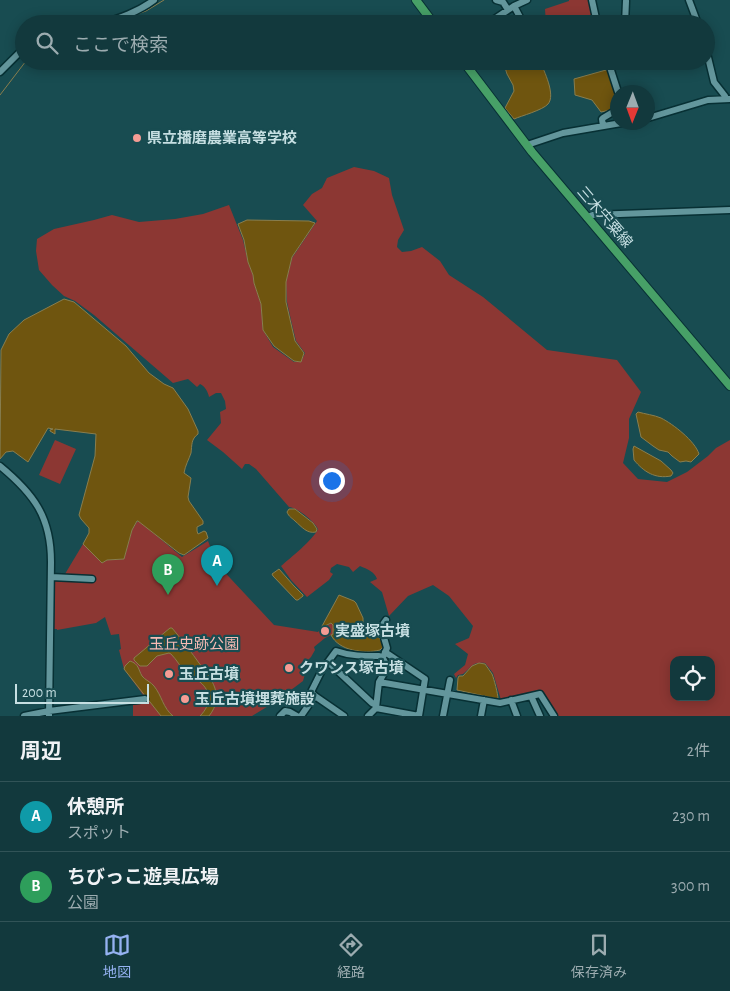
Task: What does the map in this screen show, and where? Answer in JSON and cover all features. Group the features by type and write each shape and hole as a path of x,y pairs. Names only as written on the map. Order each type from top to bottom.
{"main road":[{"path":"416,0 427,15"},
{"name":"三木宍粟線","path":"470,70 527,145 587,218 730,386"}],"street":[{"path":"126,15 154,0"},
{"path":"496,0 503,2 508,10"},
{"path":"500,15 527,0"},
{"path":"592,0 595,15"},
{"path":"626,0 626,15"},
{"path":"689,0 695,15"},
{"path":"514,6 519,15"},
{"path":"0,72 15,57"},
{"path":"611,70 616,85"},
{"path":"711,70 714,82 728,99"},
{"path":"655,116 708,100 728,99"},
{"path":"602,126 603,118 610,114"},
{"path":"527,145 563,133 610,125"},
{"path":"587,218 592,215 730,210"},
{"path":"0,466 29,493 40,509 49,539 51,553 49,714"},
{"path":"51,578 92,579"},
{"path":"368,716 376,706 379,682 386,670 384,655 386,648 380,628 386,620"},
{"path":"328,662 376,706 419,716 425,679 384,655 350,655 336,651 322,670 311,692 344,716"},
{"path":"443,716 450,680"},
{"path":"379,682 500,703 540,694 554,716"},
{"path":"301,716 315,696"},
{"path":"531,696 540,716"},
{"path":"24,716 145,699"},
{"path":"481,716 484,700"},
{"path":"511,700 517,716"},
{"path":"280,716 285,711 297,716"}],"green space":[{"path":"591,0 594,15 545,15 545,9 569,1"},
{"path":"354,167 374,171 389,178 392,195 404,230 398,240 397,247 402,252 422,247 440,261 449,275 483,297 547,350 617,360 641,392 629,419 629,438 623,463 638,479 667,482 687,472 716,448 730,440 730,716 556,716 541,690 521,697 501,700 493,673 485,663 475,664 456,678 454,674 465,665 468,654 455,644 469,638 473,626 449,596 433,585 408,596 389,616 382,592 370,582 377,579 374,574 360,566 353,572 349,567 337,564 331,568 330,572 333,574 329,580 307,597 281,566 318,529 305,515 289,507 256,469 249,464 245,464 242,469 207,440 221,423 220,412 226,409 221,393 216,393 209,397 203,386 200,384 197,387 188,379 173,383 94,315 75,301 64,296 39,270 36,251 37,239 54,229 112,215 139,222 175,219 203,214 229,205 243,240 261,304 263,330 273,347 294,362 301,362 305,353 296,341 287,302 286,282 292,258 317,221 303,205 312,194 322,188 327,178"},
{"path":"55,440 76,449 60,484 39,475"},
{"name":"玉丘史跡公園","path":"139,521 182,557 208,541 217,564 274,625 318,632 331,623 333,625 333,634 314,647 315,650 305,663 303,681 252,716 133,716 133,705 149,703 124,669 119,650 121,649 119,634 111,635 105,617 96,623 54,629 55,575 65,574 83,544 102,563 107,560 124,559 132,530"}],"shaded area":[{"path":"506,70 543,70 551,95 548,104 537,111 514,119 505,108 514,91"},
{"path":"608,71 614,85 610,85 610,110 601,112 592,100 575,95 574,79"},
{"path":"247,220 309,221 315,223 292,257 286,282 286,302 295,341 304,353 301,362 294,361 274,346 263,330 261,304 238,224"},
{"path":"64,299 74,302 126,346 149,373 173,388 188,409 198,434 193,440 184,473 191,478 189,501 203,521 203,524 197,527 198,534 204,531 208,538 184,555 138,521 132,530 124,559 107,560 102,563 83,544 89,533 89,528 79,515 95,456 96,434 55,429 55,434 50,431 53,429 48,428 28,462 13,451 6,452 0,459 1,350 9,334 24,320"},
{"path":"638,412 658,417 671,424 688,438 699,454 691,462 680,462 668,452 653,446 641,437 636,414"},
{"path":"634,446 661,461 673,473 671,476 665,477 650,474 642,468 634,460"},
{"path":"289,509 295,509 313,523 317,529 316,532 310,532 302,528 289,515 287,512"},
{"path":"279,569 303,595 298,600 273,576 272,574"},
{"path":"339,595 356,603 363,618 363,627 382,642 384,646 380,650 367,652 346,648 340,645 331,635 333,634 333,625 331,623 321,628"},
{"path":"170,628 177,634 204,669 215,688 216,702 209,716 200,716 208,703 207,690 200,682 186,673 171,654 157,656 147,666 140,666 134,660"},
{"path":"130,661 137,665 142,676 154,686 173,716 161,716 124,669"},
{"path":"479,663 485,664 492,674 498,699 457,690 459,676 463,676 472,666"}],"waterway":[{"path":"135,15 146,11 164,0"},
{"path":"0,95 19,70"}],"place":[{"name":"県立播磨農業高等学校","path":"137,138"},
{"name":"休憩所","path":"217,586"},
{"name":"ちびっこ遊具広場","path":"168,595"},
{"name":"実盛塚古墳","path":"325,631"},
{"name":"クワンス塚古墳","path":"289,668"},
{"name":"玉丘古墳","path":"169,674"},
{"name":"玉丘古墳埋葬施設","path":"185,699"}]}
